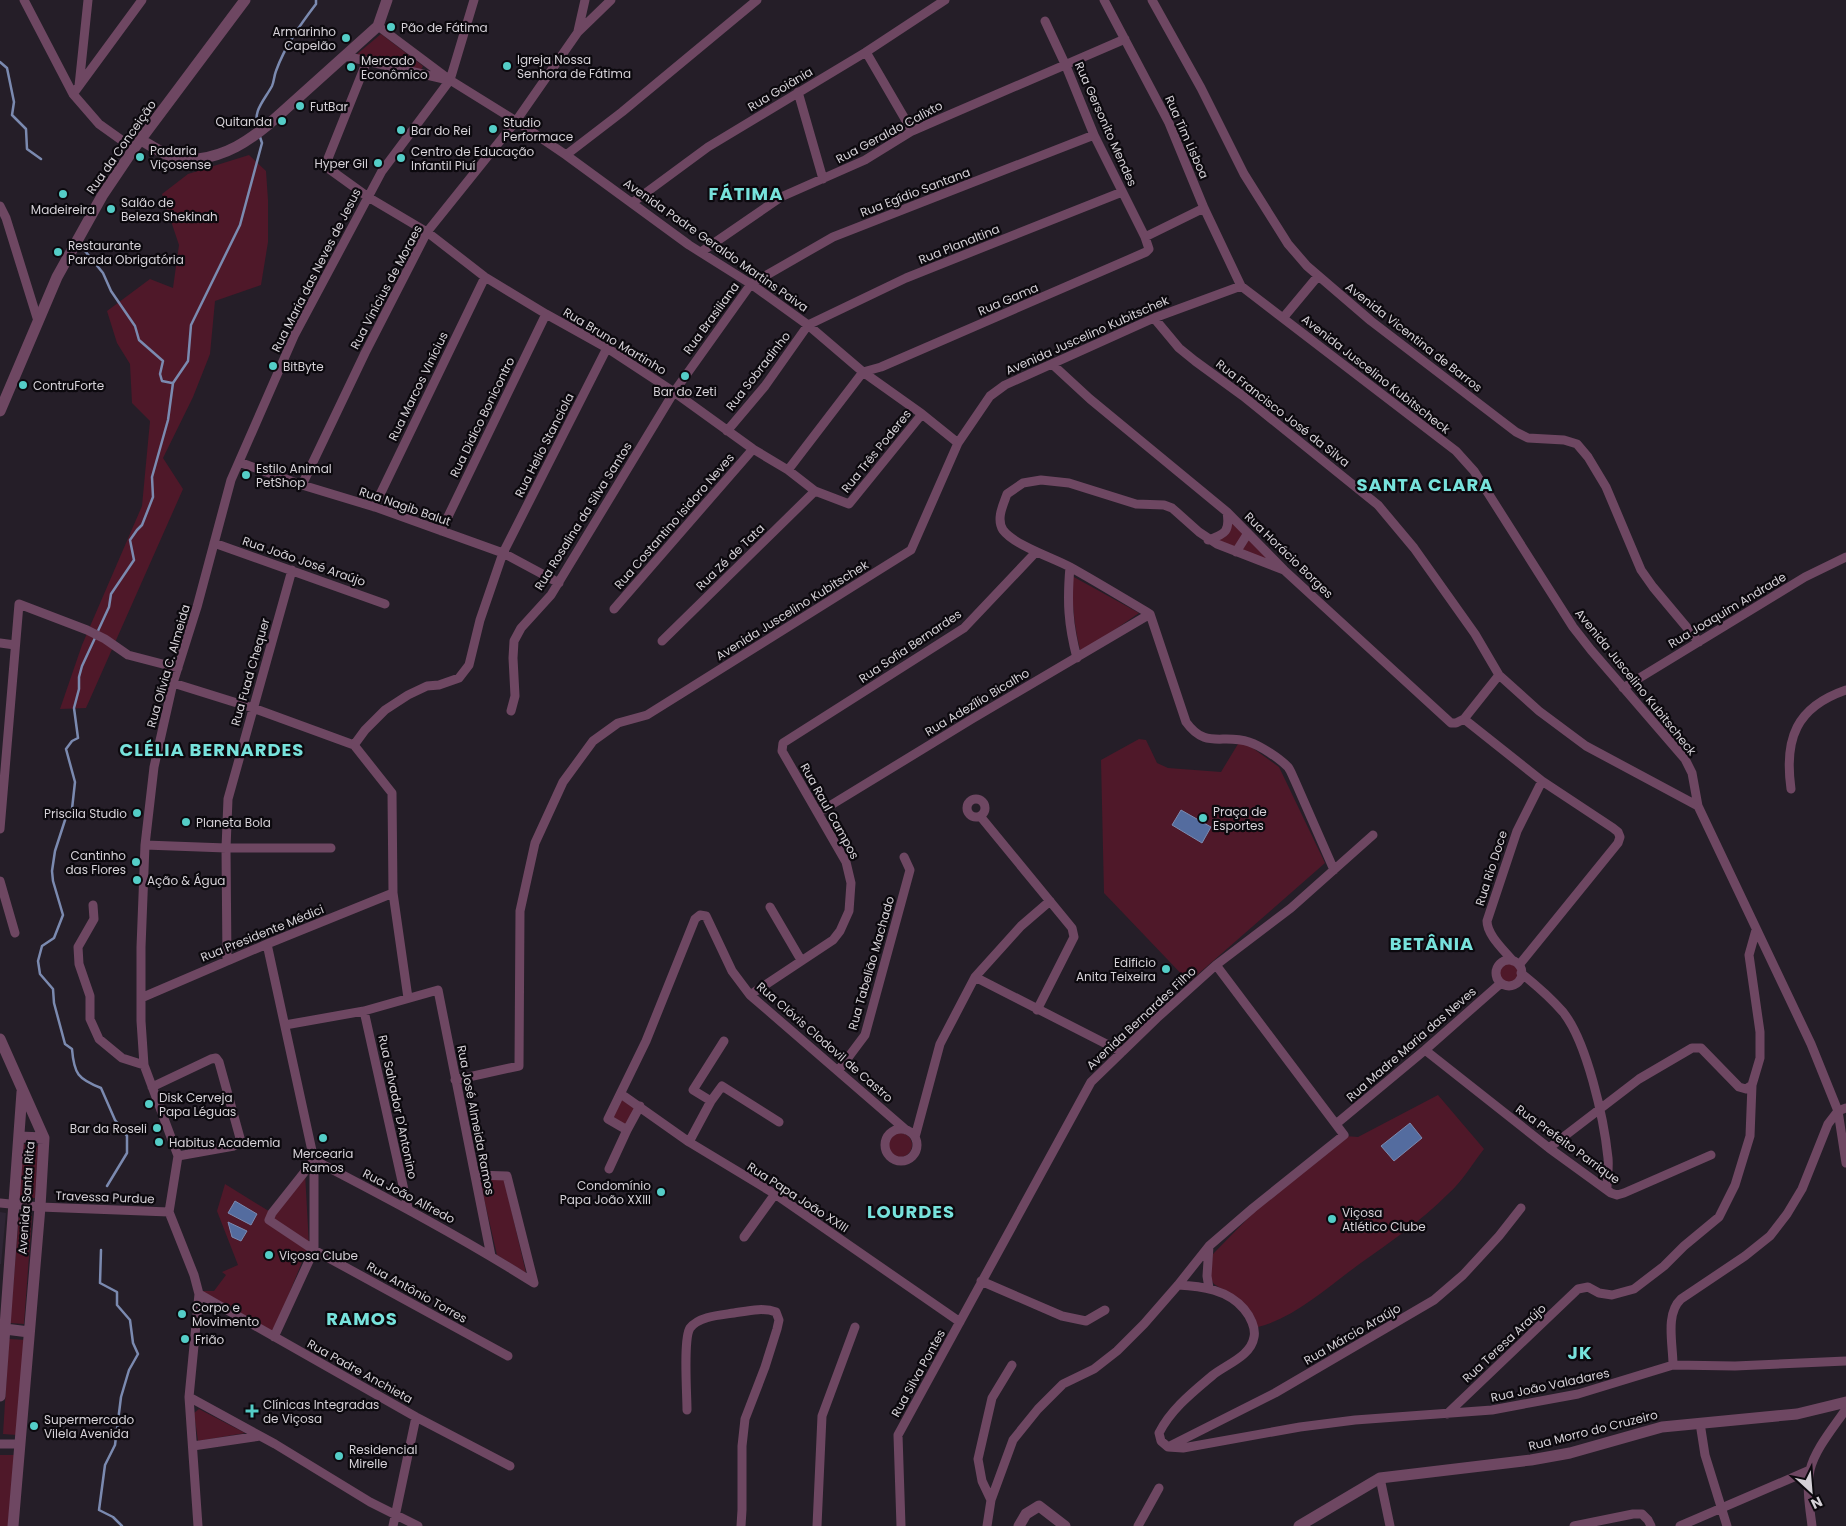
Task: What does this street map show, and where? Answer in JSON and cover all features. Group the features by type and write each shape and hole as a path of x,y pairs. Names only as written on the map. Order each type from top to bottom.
{"street":[{"path":"24,0 73,94 99,124 138,144 185,161 209,158 230,152 252,138 378,26 387,0"},
{"path":"79,86 88,0"},
{"path":"73,94 142,0"},
{"name":"Rua da Conceição","path":"0,411 57,277 102,196 138,144 245,0"},
{"path":"450,80 474,0"},
{"path":"578,32 585,0"},
{"name":"Rua Vinícius de Moraes","path":"302,485 365,353 427,232 516,121 578,32 611,0"},
{"path":"566,155 622,112 757,0"},
{"name":"Rua Goiânia","path":"632,203 708,146 866,52 944,0"},
{"name":"Rua Tim Lisboa","path":"1104,0 1169,123 1204,208 1241,286"},
{"name":"Avenida Vicentina de Barros","path":"1152,0 1201,88 1244,174 1269,217 1306,266 1371,321 1516,432 1528,438 1564,440 1577,444 1588,457 1606,486 1641,570 1652,587 1699,642"},
{"name":"Rua Gersonito Mendes","path":"1045,21 1066,66 1094,135 1145,236"},
{"path":"378,26 450,80"},
{"name":"Rua Geraldo Calixto","path":"701,252 782,197 865,160 912,131 1125,39"},
{"path":"866,52 912,131"},
{"path":"345,56 450,80"},
{"name":"Rua Bruno Martinho","path":"367,61 325,166 368,198 427,232 485,277 606,348 674,392 752,449 788,470 815,492 849,504"},
{"name":"Avenida Padre Geraldo Martins Paiva","path":"450,80 516,121 701,252 751,284 808,325 863,372 922,414 958,443"},
{"name":"Rua Maria das Neves de Jesus","path":"214,543 231,480 294,336 382,171 450,80"},
{"path":"798,92 823,179"},
{"name":"Rua Egídio Santana","path":"751,284 832,237 1094,135"},
{"name":"Rua Planaltina","path":"808,325 906,278 1122,192"},
{"path":"0,206 6,218 38,321"},
{"path":"1145,236 1204,208"},
{"name":"Rua Gama","path":"863,372 881,367 1146,252 1148,249 1145,236"},
{"path":"1283,318 1318,276"},
{"name":"Rua Marcos VInícius","path":"374,507 485,277"},
{"name":"Rua Brasiliana","path":"674,392 751,284"},
{"name":"Avenida Juscelino Kubitscheck","path":"1241,286 1456,451 1478,478 1573,627 1685,759 1692,773 1698,806 1842,1110 1846,1163"},
{"name":"Avenida Juscelino Kubitschek","path":"455,1080 519,1066 520,911 535,843 563,782 593,741 618,724 647,714 911,550 958,443 990,396 1005,385 1154,318 1241,286"},
{"name":"Rua Didico Bonicontro","path":"441,531 546,314"},
{"name":"Rua Francisco José da Silva","path":"1154,318 1179,348 1243,396 1378,505 1396,525 1475,634 1499,675 1539,711 1586,746 1612,762 1698,806"},
{"name":"Rua Sobradinho","path":"727,431 765,386 808,325"},
{"name":"Rua Helio Stanciola","path":"354,745 364,730 385,710 408,695 427,686 439,685 459,678 469,666 480,620 503,554 606,348"},
{"name":"Rua Horácio Borges","path":"1052,364 1090,399 1227,512 1284,570 1446,720 1456,724 1464,719"},
{"path":"788,470 863,372"},
{"name":"Rua Rosalina da Silva Santos","path":"511,711 515,696 514,641 522,628 551,595 674,392"},
{"name":"Rua Três Poderes","path":"849,504 922,414"},
{"name":"Rua Costantino Isidoro Neves","path":"614,609 752,449"},
{"name":"Rua Nagib Balut","path":"239,462 302,485 374,507 503,554 559,582"},
{"path":"1284,570 1208,540 1172,508 1164,505 1136,504 1069,483 1040,480 1023,483 1007,494 1001,514 1000,523 1004,532 1017,541 1036,552 1070,567 1150,614 1186,722 1193,732 1205,739 1248,741 1263,748 1288,767 1334,870"},
{"name":"Rua Zé de Tata","path":"662,641 815,492"},
{"path":"1208,540 1226,531 1227,512"},
{"path":"1236,552 1248,533"},
{"name":"Rua João José Araújo","path":"214,543 385,604"},
{"name":"Rua Olívia C. Almeida","path":"178,1156 144,1065 141,946 145,845 154,767 173,683 197,607 214,543"},
{"name":"Rua Sofia Bernardes","path":"783,743 964,628 1036,552"},
{"name":"Rua Joaquim Andrade","path":"1623,688 1804,577 1846,557"},
{"path":"1070,567 1067,603 1072,639 1077,658"},
{"name":"Rua Fuad Chequer","path":"227,961 226,848 228,799 292,570"},
{"path":"0,829 19,604 87,630 105,639 128,655 178,668"},
{"name":"Rua Adezílio Bicalho","path":"818,813 1150,614"},
{"path":"0,643 15,645"},
{"path":"1499,675 1464,719 1542,781 1618,832 1620,837 1618,843 1518,966 1519,980 1513,985 1501,983 1497,977 1499,965 1505,961 1518,966 1564,1013 1575,1031 1583,1048 1600,1110 1608,1159 1607,1188"},
{"path":"173,683 253,708 354,745 392,793 393,892 408,998 364,1011 285,1025"},
{"path":"1791,789 1788,751 1796,729 1808,711 1822,700 1846,690"},
{"name":"Rua Raul Campos","path":"750,995 833,940 845,922 850,902 850,883 846,862 782,751 783,743"},
{"name":"Rua Rio Doce","path":"1518,966 1490,932 1487,927 1487,921 1517,831 1542,781"},
{"path":"980,816 1072,928 1074,937 1036,1010"},
{"name":"Avenida Bernardes Filho","path":"960,1322 1091,1082 1216,965 1291,908 1373,835"},
{"path":"145,845 226,848 331,848"},
{"name":"Rua Tabelião Machado","path":"838,1071 865,1035 910,870 904,857"},
{"path":"0,881 15,932"},
{"name":"Rua Presidente Médici","path":"141,998 393,892"},
{"path":"915,1137 906,1130 895,1130 887,1137 885,1148 890,1157 901,1161 911,1157 917,1148 915,1137 940,1044 975,977 1021,926 1050,901"},
{"path":"93,904 94,919 78,947 79,964 87,982 90,996 90,1019 99,1039 122,1058 144,1065"},
{"path":"770,907 801,960"},
{"name":"Rua Clóvis Clodovil de Castro","path":"621,1094 646,1041 695,919 700,915 706,916 732,972 750,995 906,1130"},
{"path":"1548,1148 1639,1079 1692,1048 1701,1048 1739,1087 1746,1089 1752,1085 1760,1058 1760,1032 1750,955 1756,930"},
{"path":"267,944 314,1160 314,1250 274,1337"},
{"path":"987,1526 991,1500 1013,1440 1038,1409 1063,1384 1094,1369 1117,1351 1178,1286 1210,1246 1253,1208 1344,1135 1216,965"},
{"path":"975,977 1036,1010 1122,1052"},
{"name":"Rua Madre Maria das Neves","path":"1336,1124 1425,1050 1501,983"},
{"name":"Rua José Almeida Ramos","path":"408,998 438,990 491,1256"},
{"name":"Rua Salvador D'Antonino","path":"364,1011 408,1208"},
{"path":"0,1039 22,1091"},
{"path":"711,1101 693,1090 724,1042"},
{"name":"Rua Prefeito Parrique","path":"1425,1050 1548,1148 1607,1188 1611,1193 1617,1195 1624,1193 1711,1155"},
{"path":"152,1087 211,1058 216,1058 219,1062 240,1138 239,1143 234,1146 178,1156 170,1212 194,1274 199,1294 189,1397 198,1526"},
{"name":"Rua Teresa Araújo","path":"1447,1414 1578,1289 1588,1286 1599,1292 1612,1295 1634,1289 1664,1266 1684,1246 1719,1217 1735,1185 1750,1136 1752,1085"},
{"path":"689,1142 711,1101 722,1086 779,1122"},
{"name":"Avenida Santa Rita","path":"0,1396 22,1091"},
{"name":"Avenida Santa Rita","path":"13,1526 40,1208 44,1138 22,1091"},
{"path":"621,1094 608,1119 627,1130"},
{"name":"Rua Papa João XXIII","path":"621,1094 689,1142 775,1194 960,1322"},
{"path":"609,1169 640,1106"},
{"path":"1673,1365 1672,1316 1674,1306 1681,1299 1745,1256 1770,1236 1787,1214 1802,1189 1828,1124 1842,1110"},
{"path":"19,1138 44,1138"},
{"name":"Rua João Alfredo","path":"314,1160 408,1208 534,1283 508,1176 475,1175"},
{"name":"Rua Antônio Torres","path":"314,1160 268,1219 314,1250 508,1356"},
{"path":"744,1238 775,1194"},
{"name":"Travessa Purdue","path":"0,1203 40,1208 170,1212"},
{"name":"Rua Márcio Araújo","path":"1168,1447 1275,1393 1434,1300 1463,1275 1499,1236 1521,1208"},
{"path":"1209,1288 1207,1276 1210,1246"},
{"path":"981,1282 1062,1316 1086,1322 1105,1310"},
{"path":"1168,1447 1161,1441 1159,1433 1174,1409 1214,1374 1244,1354 1254,1338 1254,1328 1249,1315 1231,1299 1209,1288 1178,1286"},
{"name":"Rua Padre Anchieta","path":"199,1294 416,1417 510,1466"},
{"path":"687,1410 687,1347 690,1328 698,1322 715,1316 769,1309 776,1312 779,1320 765,1367 745,1419 742,1446 741,1526"},
{"name":"Rua Silva Pontes","path":"900,1526 898,1436 960,1322"},
{"path":"817,1526 822,1416 855,1326"},
{"path":"5,1329 29,1332"},
{"name":"Rua João Valadares","path":"1168,1447 1191,1447 1300,1427 1355,1420 1492,1410 1578,1394 1673,1365 1735,1366 1846,1361"},
{"path":"991,1500 982,1481 978,1459 992,1398 1012,1365"},
{"path":"189,1397 260,1436 370,1502 418,1526"},
{"name":"Rua Morro do Cruzeiro","path":"1299,1526 1380,1478 1531,1460 1570,1453 1662,1427 1797,1414 1846,1402"},
{"path":"1812,1526 1809,1485 1810,1470 1819,1451 1846,1409"},
{"path":"393,1526 416,1417"},
{"path":"1700,1424 1705,1454 1727,1526"},
{"path":"193,1446 260,1436"},
{"path":"0,1444 20,1444"},
{"path":"1680,1526 1810,1470"},
{"path":"1380,1478 1390,1526"},
{"path":"1138,1526 1159,1488"},
{"path":"1019,1526 1026,1514 1039,1506 1065,1526"},
{"path":"1574,1526 1633,1514 1642,1514 1651,1526"}],"shaded area":[{"path":"381,34 423,66 421,70 356,55"},
{"path":"249,155 266,171 268,242 261,285 215,301 210,354 193,397 163,458 183,489 86,708 60,709 82,645 142,506 150,421 132,403 130,364 117,343 107,311 150,279 173,288 179,245 162,194 188,174"},
{"path":"1227,514 1282,569 1239,552 1216,539 1222,536"},
{"path":"1072,576 1139,613 1081,653 1074,615"},
{"name":"Praça de Esportes","path":"1139,739 1146,740 1157,763 1168,768 1221,772 1238,744 1247,744 1279,767 1325,863 1189,982 1104,893 1101,760"},
{"path":"1509,962 1519,969 1520,973 1513,983 1509,984 1499,977 1498,973 1505,963"},
{"name":"Viçosa Atlético Clube","path":"1438,1095 1484,1149 1462,1178 1438,1204 1416,1223 1323,1292 1285,1317 1258,1327 1233,1296 1214,1284 1209,1276 1213,1254 1256,1210 1345,1136 1358,1137"},
{"path":"621,1098 638,1108 626,1127 610,1118"},
{"path":"900,1133 909,1136 912,1145 909,1154 900,1157 891,1154 888,1145 891,1136"},
{"path":"23,1144 38,1146 35,1198 19,1198"},
{"name":"Viçosa Clube","path":"305,1173 309,1245 273,1333 201,1291 214,1291 226,1275 222,1272 238,1265 217,1211 225,1184 272,1213"},
{"path":"504,1179 526,1273 497,1255 480,1181"},
{"path":"0,1212 6,1213 1,1264 0,1264"},
{"path":"19,1215 32,1216 24,1324 10,1323"},
{"path":"9,1339 26,1340 17,1435 3,1434"},
{"path":"199,1409 245,1433 198,1441 194,1413"},
{"path":"0,1455 14,1455 8,1526 0,1526"}],"water":[{"path":"1181,810 1211,827 1202,843 1172,825"},
{"path":"1410,1123 1422,1138 1394,1161 1381,1146"},
{"path":"235,1201 257,1214 251,1225 228,1213"},
{"path":"228,1222 247,1231 241,1241 232,1237"}],"waterway":[{"path":"258,129 257,117 262,101 272,86 275,73 293,36 316,4 316,0"},
{"path":"0,62 7,68 14,102 12,115 26,129 27,149 41,159"},
{"path":"97,633 109,607 111,594 134,560 130,540 142,525 153,497 152,477 168,420 173,383 188,361 191,325 240,225 262,143 260,137"},
{"path":"85,251 103,273 111,291 135,326 139,340 163,361 160,374 162,381 172,383"},
{"path":"95,638 79,677 79,689 74,708 78,738 72,741 66,749 75,782 72,809 66,817 55,851 52,871 63,915 54,938 42,946 38,961 40,974 53,989 54,1003 65,1044 72,1049 76,1070 87,1082 101,1088 115,1120 127,1136 127,1153 107,1186"},
{"path":"101,1250 100,1283 117,1292 117,1305 130,1320 133,1343 138,1354 129,1370 121,1397 115,1445 105,1465 99,1510 113,1517 122,1526"}],"place":[{"name":"Pão de Fátima","path":"391,27"},
{"name":"Armarinho Capelão","path":"346,38"},
{"name":"Igreja Nossa Senhora de Fátima","path":"507,66"},
{"name":"Mercado Econômico","path":"351,67"},
{"name":"FutBar","path":"300,106"},
{"name":"Quitanda","path":"282,121"},
{"name":"Studio Performace","path":"493,129"},
{"name":"Bar do Rei","path":"401,130"},
{"name":"Padaria Viçosense","path":"140,157"},
{"name":"Centro de Educação Infantil Piuí","path":"401,158"},
{"name":"Hyper Gil","path":"378,163"},
{"name":"Madeireira","path":"63,194"},
{"name":"Salão de Beleza Shekinah","path":"111,209"},
{"name":"Restaurante Parada Obrigatória","path":"58,252"},
{"name":"BitByte","path":"273,366"},
{"name":"Bar do Zeti","path":"685,376"},
{"name":"ContruForte","path":"23,385"},
{"name":"Estilo Animal PetShop","path":"246,475"},
{"name":"Priscila Studio","path":"137,813"},
{"name":"Praça de Esportes","path":"1203,818"},
{"name":"Planeta Bola","path":"186,822"},
{"name":"Cantinho das Flores","path":"136,862"},
{"name":"Ação & Água","path":"137,880"},
{"name":"Edificio Anita Teixeira","path":"1166,969"},
{"name":"Disk Cerveja Papa Léguas","path":"149,1104"},
{"name":"Bar da Roseli","path":"157,1128"},
{"name":"Mercearia Ramos","path":"323,1138"},
{"name":"Habitus Academia","path":"159,1142"},
{"name":"Condomínio Papa João XXIII","path":"661,1192"},
{"name":"Viçosa Atlético Clube","path":"1332,1219"},
{"name":"Viçosa Clube","path":"269,1255"},
{"name":"Corpo e Movimento","path":"182,1314"},
{"name":"Frião","path":"185,1339"},
{"name":"Clínicas Integradas de Viçosa","path":"252,1411"},
{"name":"Supermercado Vilela Avenida","path":"34,1426"},
{"name":"Residencial Mirelle","path":"339,1456"}],"district":[{"name":"FÁTIMA","path":"746,193"},
{"name":"SANTA CLARA","path":"1425,484"},
{"name":"CLÉLIA BERNARDES","path":"212,749"},
{"name":"BETÂNIA","path":"1432,943"},
{"name":"LOURDES","path":"911,1211"},
{"name":"RAMOS","path":"362,1318"},
{"name":"JK","path":"1580,1352"}]}
